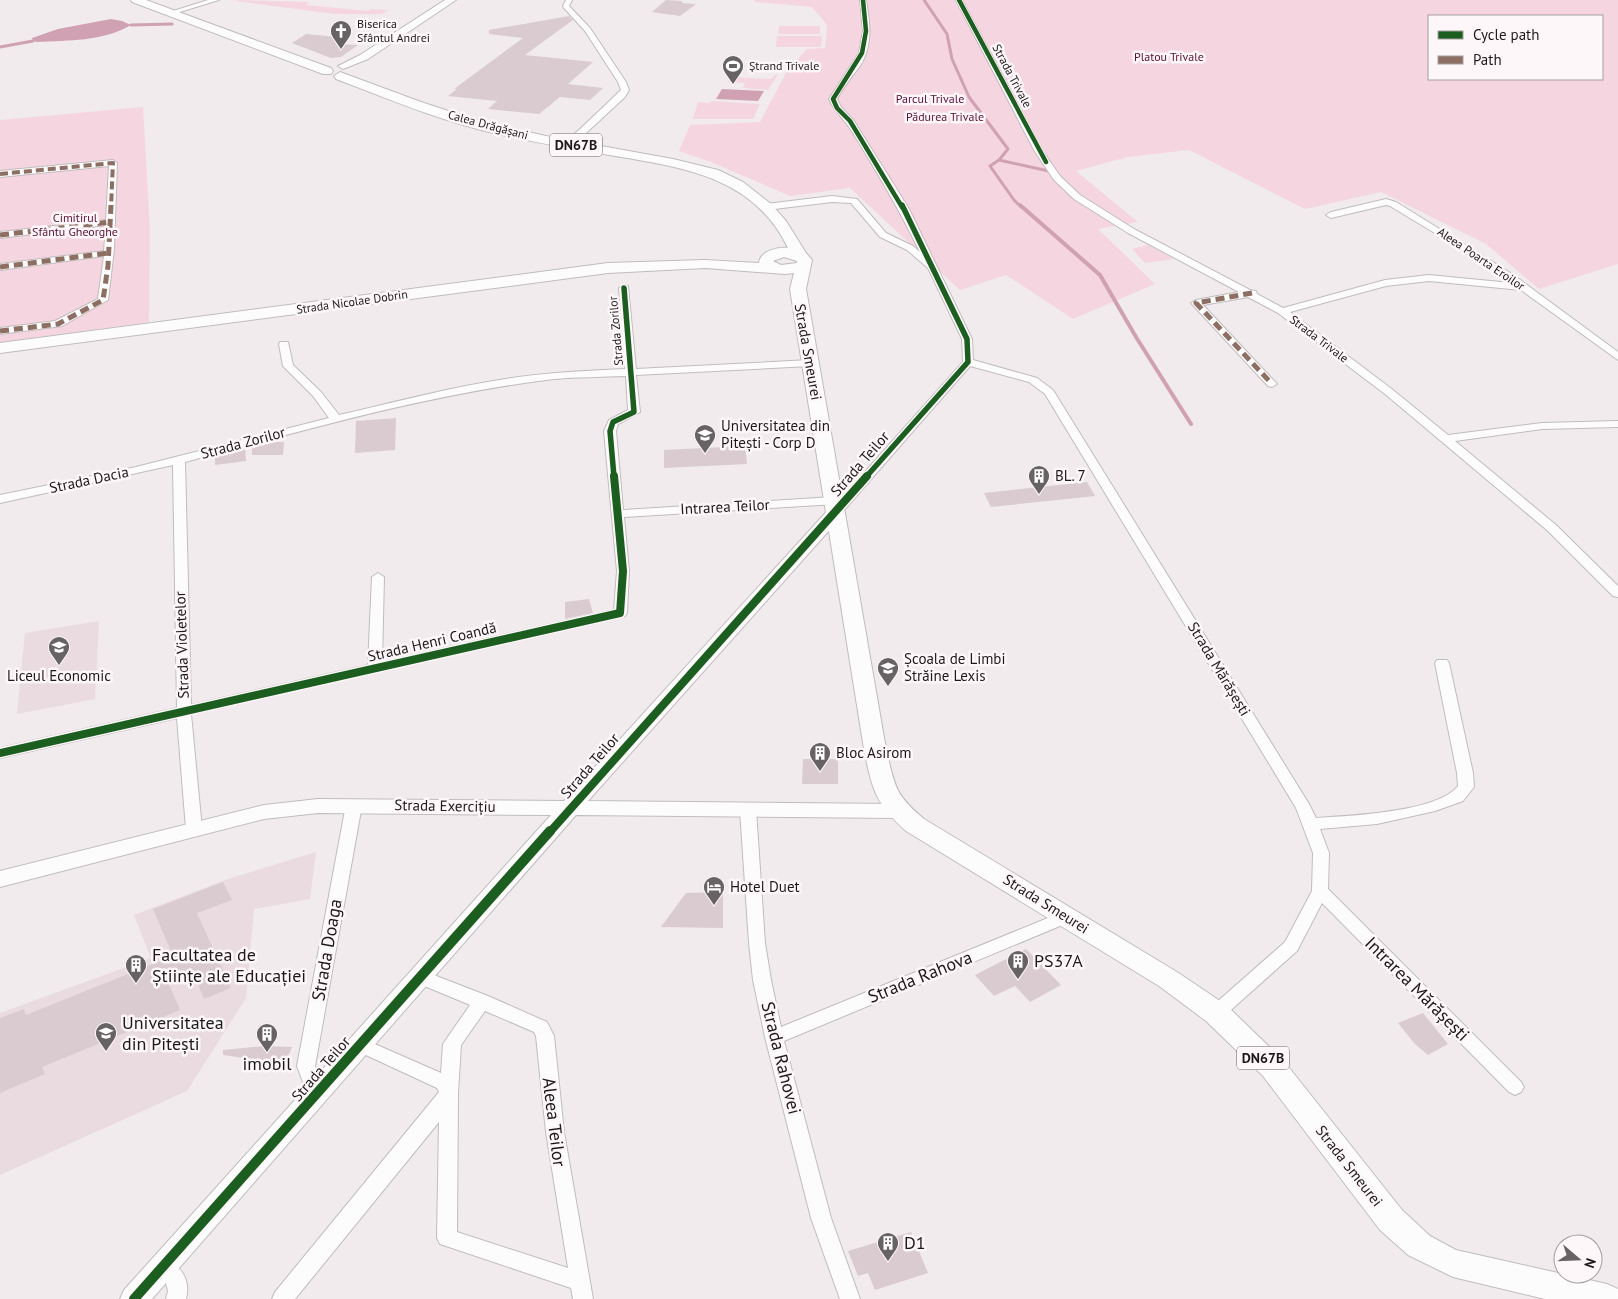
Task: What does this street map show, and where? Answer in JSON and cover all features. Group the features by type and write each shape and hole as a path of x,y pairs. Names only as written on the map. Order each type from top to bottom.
{"main road":[{"name":"Calea Drăgășani","path":"136,0 304,62 336,70 366,86 475,124 566,144 669,162 707,171 737,184 766,207 791,238 801,260"},
{"path":"336,70 364,57 451,0"},
{"path":"336,70 354,70 364,57"},
{"name":"Calea Drăgășani","path":"354,70 366,86"},
{"path":"772,262 776,218"},
{"name":"Strada Nicolae Dobrin","path":"0,348 608,268 772,262 793,269 801,260"},
{"name":"Strada Smeurei","path":"801,260 798,289 882,782 887,795 899,811 934,837 1168,979 1216,1013 1246,1039 1273,1068 1408,1239 1429,1253 1453,1263 1607,1299"},
{"name":"Strada Smeurei","path":"772,262 798,289"},
{"name":"Strada Teilor","path":"134,1299 572,808 834,507"},
{"name":"Strada Exercițiu","path":"0,879 264,812 318,806 899,811"}],"street":[{"path":"171,13 216,0"},
{"path":"566,144 582,133 625,90 592,36 581,22 567,10 566,6 569,0"},
{"path":"862,0 866,42 859,61 836,90 832,99 836,108 850,121 887,180 912,226 967,339 968,362"},
{"name":"Strada Trivale","path":"959,0 1038,150 1077,198 1131,231 1282,311 1389,392 1446,439 1552,528 1618,593"},
{"path":"0,174 114,163 108,253 109,268 103,300 58,324 0,331"},
{"path":"766,207 832,199 854,201 883,235 910,248 935,271"},
{"name":"Aleea Poarta Eroilor","path":"1330,215 1389,202 1451,237 1524,287 1618,357"},
{"path":"0,235 110,222"},
{"path":"0,267 108,253"},
{"path":"1282,311 1385,283 1429,278 1524,287"},
{"name":"Strada Zorilor","path":"624,288 631,372"},
{"path":"1252,294 1196,303 1272,384"},
{"path":"284,344 288,366 317,394 335,418"},
{"name":"Strada Zorilor","path":"179,460 335,418 520,381 555,376 810,362"},
{"name":"Strada Teilor","path":"834,507 968,362"},
{"name":"Strada Mărășești","path":"968,362 1033,380 1049,392 1304,808 1321,853 1320,891 1291,946 1216,1013"},
{"name":"Strada Henri Coandă","path":"0,753 620,613 623,571 610,431 613,422 634,412 631,372"},
{"path":"1446,439 1542,426 1618,424"},
{"name":"Strada Dacia","path":"0,499 179,460"},
{"name":"Strada Violetelor","path":"179,460 184,712 194,829"},
{"name":"Intrarea Teilor","path":"617,514 834,507"},
{"path":"375,668 378,577"},
{"path":"1310,824 1377,819 1435,806 1458,797 1466,786 1465,772 1442,663"},
{"name":"Strada Doaga","path":"322,1089 310,1080 306,1066 354,805"},
{"name":"Strada Rahovei","path":"748,810 757,943 762,980 774,1037 821,1218 850,1299"},
{"name":"Intrarea Mărășești","path":"1320,891 1515,1088"},
{"name":"Strada Rahova","path":"774,1037 1066,917"},
{"name":"Aleea Teilor","path":"421,977 541,1026 545,1036 554,1132 581,1290"},
{"name":"Aleea Teilor","path":"482,1001 455,1037 452,1044 449,1093 447,1238 581,1290"},
{"path":"282,1299 436,1112 449,1093 444,1083 361,1045"},
{"path":"163,1267 176,1278 178,1291 176,1299"}],"shaded area":[{"path":"111,19 131,25 109,35 85,39 37,42 33,41 32,38 58,29"},
{"path":"722,89 764,91 758,101 716,99"},
{"name":"Liceul Economic","path":"99,621 95,699 17,714 25,633"},
{"name":"Universitatea din Pitești","path":"316,852 310,899 254,909 246,998 187,1091 0,1175 0,1013 151,958 134,915 228,879"}],"green space":[{"name":"Pădurea Trivale","path":"754,0 1618,0 1618,264 1539,289 1486,244 1381,192 1305,209 1189,150 1128,157 1076,171 1138,222 1098,229 1155,284 1073,319 1006,275 960,290 850,188 790,196 711,162 679,151 690,125 760,122 787,71 807,49 825,48 827,25 812,7 755,2"},
{"path":"236,1 309,2 306,5 368,11 372,9 388,10 382,14 334,14"},
{"path":"779,26 820,26 820,34 778,34"},
{"path":"777,36 822,36 821,47 776,47"},
{"path":"778,74 768,90 743,88 745,83 728,82 730,77 771,79"},
{"path":"711,101 760,104 753,119 693,119 698,102 709,103"},
{"name":"Cimitirul Sfântu Gheorghe","path":"143,107 150,230 149,322 0,343 0,120"},
{"path":"1148,245 1174,259 1145,263 1132,249"}],"building":[{"path":"666,0 696,4 680,16 652,12"},
{"path":"569,16 573,20 525,55 593,62 568,84 603,88 590,100 560,97 539,114 488,109 497,101 448,96 457,89 454,89 523,38 489,34 489,30"},
{"path":"306,34 347,38 339,44 358,45 341,57 331,58 292,43"},
{"path":"396,418 395,450 355,453 356,421"},
{"path":"266,442 284,442 283,455 252,455 252,446"},
{"name":"Universitatea din Pitești - Corp D","path":"745,446 747,464 664,468 664,450"},
{"path":"245,448 246,461 215,465 215,456"},
{"name":"BL. 7","path":"1087,482 1095,496 991,507 984,493"},
{"path":"589,599 593,613 565,619 565,602"},
{"name":"Bloc Asirom","path":"803,759 838,759 838,784 802,784"},
{"name":"Facultatea de Științe ale Educației","path":"223,882 232,900 197,913 231,988 204,999 192,970 167,980 180,1010 42,1067 45,1074 0,1093 0,1018 24,1009 26,1015 173,956 153,909"},
{"name":"Hotel Duet","path":"723,892 723,928 661,927 686,893"},
{"name":"PS37A","path":"1026,949 1061,985 1030,1002 1015,986 994,996 975,975"},
{"path":"1423,1013 1448,1044 1428,1055 1414,1043 1398,1023"},
{"name":"imobil","path":"264,1046 292,1047 286,1061 264,1061 223,1055 223,1050"},
{"name":"D1","path":"911,1232 928,1273 875,1290 868,1273 858,1276 848,1251"}],"waterway":[{"path":"924,0 947,34 952,59 969,97 1008,149 999,160"},
{"path":"131,25 172,24"},
{"path":"0,47 33,41"},
{"path":"999,160 1053,172"},
{"path":"999,160 990,166 1021,207"},
{"path":"1020,205 1100,275 1136,337 1191,424"}],"marked path":[{"path":"0,174 113,163 109,249 103,300 58,324 0,331"},
{"path":"0,235 110,222"},
{"path":"0,267 108,253"},
{"path":"1252,293 1196,303 1272,384"}],"cycle path":[{"path":"134,1299 968,362 967,339 904,209 850,121 837,108 833,99 838,89 859,61 865,46 866,31 863,0"},
{"path":"959,0 1046,162"},
{"path":"0,753 620,613 623,571 610,431 613,422 634,412 624,288"}],"place":[{"name":"Biserica Sfântul Andrei","path":"341,50"},
{"name":"Ștrand Trivale","path":"733,85"},
{"name":"Universitatea din Pitești - Corp D","path":"705,454"},
{"name":"BL. 7","path":"1039,495"},
{"name":"Liceul Economic","path":"59,666"},
{"name":"Școala de Limbi Străine Lexis","path":"888,687"},
{"name":"Bloc Asirom","path":"820,772"},
{"name":"Hotel Duet","path":"714,906"},
{"name":"PS37A","path":"1018,980"},
{"name":"Facultatea de Științe ale Educației","path":"136,984"},
{"name":"Universitatea din Pitești","path":"106,1052"},
{"name":"imobil","path":"267,1053"},
{"name":"D1","path":"888,1262"}],"park label":[{"name":"Platou Trivale","path":"1169,57"},
{"name":"Parcul Trivale","path":"930,99"}]}
